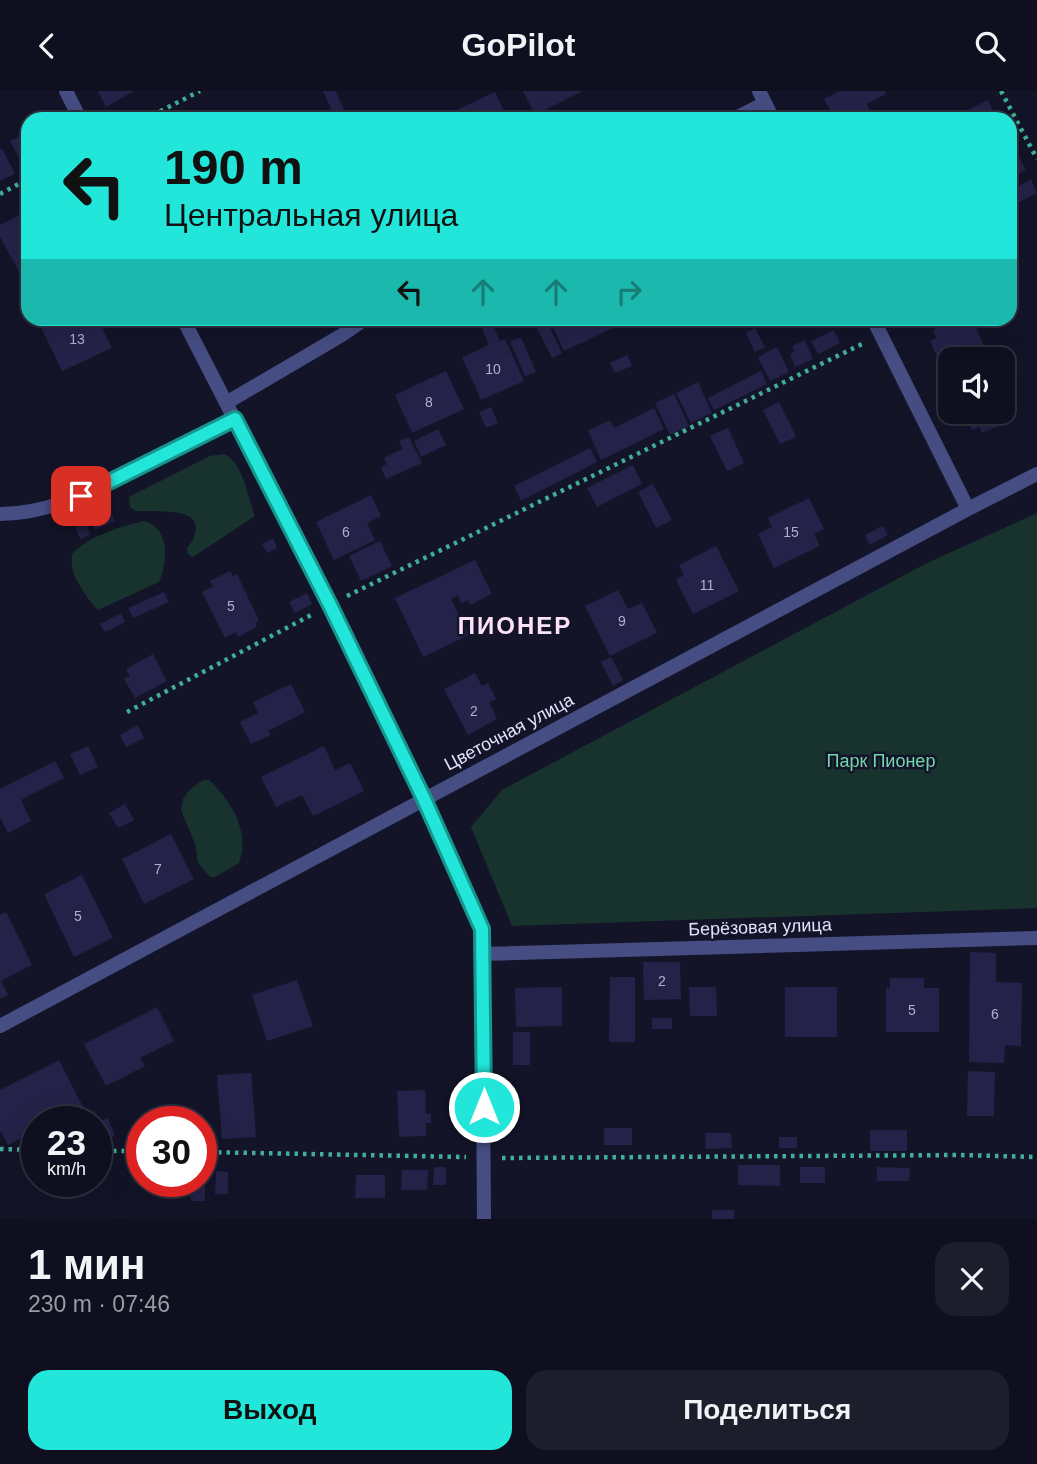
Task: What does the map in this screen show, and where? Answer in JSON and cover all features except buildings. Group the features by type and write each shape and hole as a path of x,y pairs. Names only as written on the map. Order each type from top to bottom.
{"street":[{"path":"66,91 76,112"},
{"path":"742,112 762,97"},
{"path":"187,326 330,605 424,799 482,929 484,1219"},
{"path":"226,403 355,326"},
{"path":"876,326 968,509"},
{"path":"0,514 24,514 63,503 235,419"},
{"name":"Цветочная улица","path":"0,1026 1037,474"},
{"name":"Берёзовая улица","path":"484,954 1037,938"}],"path":[{"path":"159,112 200,91"},
{"path":"1001,91 1012,112"},
{"path":"1017,121 1037,159"},
{"path":"0,194 21,183"},
{"path":"127,712 330,605 881,335"},
{"path":"0,1149 21,1150"},
{"path":"217,1152 484,1157 1037,1157"}],"green space":[{"path":"225,454 241,473 255,516 193,557 188,554 187,549 195,535 196,525 191,518 172,512 136,511 130,507 129,497 210,456"},
{"name":"Парк Пионер","path":"1037,513 1037,908 512,926 471,827 502,790 927,563"},
{"path":"144,521 159,531 165,546 164,565 159,582 98,610 75,576 72,554 96,537"},
{"path":"203,780 209,780 232,807 242,840 239,863 215,877 210,877 198,863 195,844 181,810 183,799 189,790"}],"district":[{"name":"ПИОНЕР","path":"515,625"}],"route":[{"path":"81,496 235,419 330,605 424,799 482,929 484,1107"}]}
